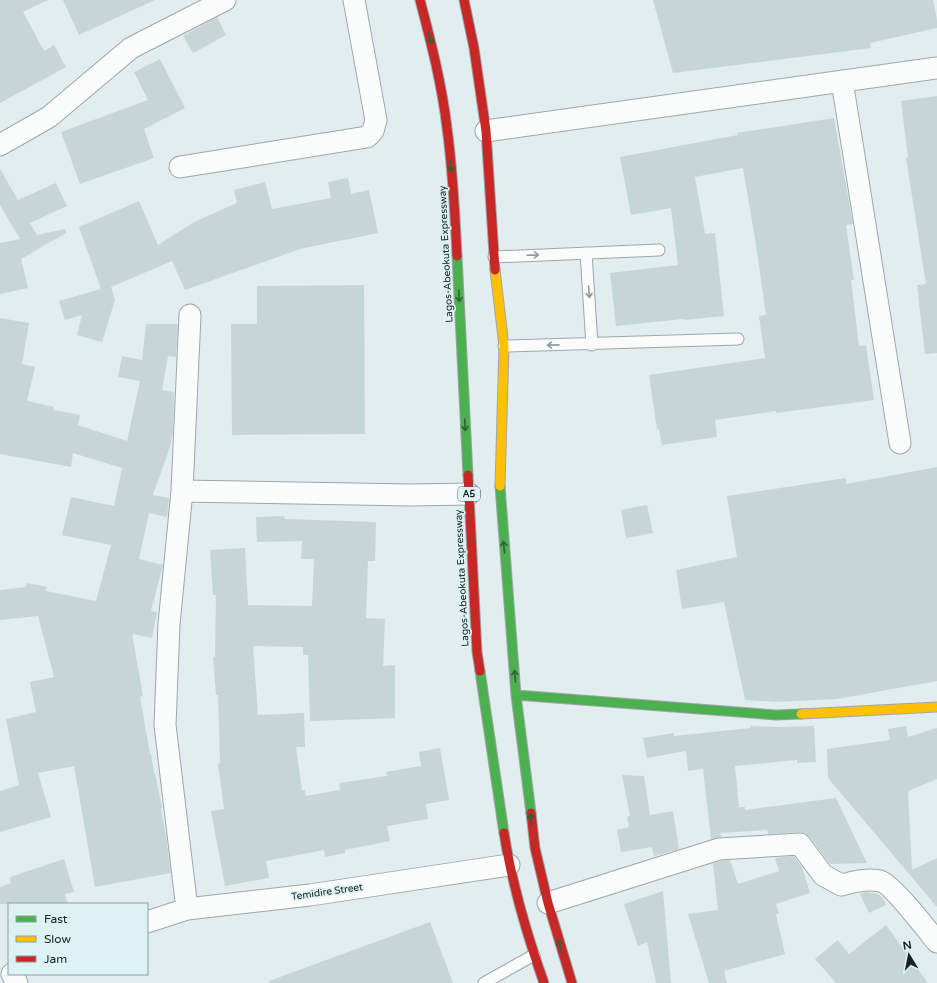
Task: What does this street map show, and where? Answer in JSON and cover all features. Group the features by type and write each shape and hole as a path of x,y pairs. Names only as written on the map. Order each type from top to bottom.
{"main road":[{"name":"Lagos-Abeokuta Expressway","path":"420,0 434,53 447,127 454,193 477,652 509,865 534,955 544,983"},
{"path":"464,0 474,48 486,131 494,257 504,346 500,488 516,695 535,848 548,903 572,983"},
{"path":"516,695 776,714 937,707"}],"street":[{"path":"0,145 48,117 131,48 225,0"},
{"path":"180,167 367,137 373,131 376,120 354,0"},
{"path":"486,131 937,68"},
{"path":"842,81 900,443"},
{"path":"187,909 165,725 169,624 182,491 190,315"},
{"path":"182,491 411,496 469,494"},
{"path":"548,903 719,848 800,844 823,875 841,885 865,880 882,881 900,897 937,942"},
{"name":"Temidire Street","path":"148,922 187,909 310,895 509,865"}],"lane":[{"path":"494,257 659,250"},
{"path":"586,253 592,345"},
{"path":"504,346 592,345 738,339"},
{"path":"484,983 534,955"}],"building":[{"path":"0,0 48,0 23,12 44,51 54,45 66,67 0,103"},
{"path":"63,0 155,0 79,35"},
{"path":"653,0 933,0 937,28 870,43 871,48 673,73"},
{"path":"217,17 226,35 193,53 183,36"},
{"path":"160,59 185,108 144,129 154,158 80,184 61,132 148,100 134,72"},
{"path":"937,96 937,353 925,354 917,285 926,284 906,158 908,158 901,101"},
{"path":"834,118 853,224 846,225 854,280 851,280 859,346 866,345 874,400 776,413 776,411 715,420 717,437 662,445 659,429 657,429 649,375 765,358 759,316 766,315 756,245 743,168 695,177 705,234 715,233 724,316 616,326 610,273 678,265 671,208 631,215 620,157 738,135 737,133"},
{"path":"0,169 18,200 56,183 67,206 30,223 37,235 65,229 66,233 21,259 28,288 0,294 0,243 20,239 0,205"},
{"path":"348,178 351,194 369,190 378,233 300,249 185,290 172,261 111,287 115,300 102,342 77,335 82,315 65,320 59,301 101,289 79,227 139,201 158,245 194,222 237,203 234,190 265,182 272,209 331,198 328,182"},
{"path":"364,285 365,434 232,435 231,324 257,324 257,286"},
{"path":"0,318 29,323 22,364 35,367 27,401 54,407 53,410 80,415 78,425 127,441 140,381 118,377 122,356 142,360 146,324 178,324 176,357 168,356 162,390 174,392 173,433 170,447 153,495 169,498 167,517 149,513 139,559 163,565 151,611 157,612 152,638 132,634 143,696 140,697 150,754 162,808 171,873 95,887 74,766 38,773 51,817 0,832 0,791 19,785 6,719 36,712 30,682 54,677 38,616 0,620 0,590 26,587 27,583 47,587 46,591 96,601 111,545 62,535 71,497 114,506 122,468 73,453 71,467 0,454"},
{"path":"937,467 937,681 837,699 776,702 745,700 724,602 682,609 676,570 737,557 727,496 846,478 846,484"},
{"path":"647,505 653,533 626,538 621,510"},
{"path":"284,516 285,519 376,522 375,561 368,561 366,618 385,619 383,666 395,665 395,718 310,721 308,655 303,655 303,647 253,646 258,715 304,713 305,747 296,747 302,790 305,790 306,796 340,790 339,783 387,776 386,772 421,766 419,752 440,748 449,800 426,804 428,819 387,826 390,841 345,850 345,853 325,857 324,850 266,861 269,878 225,886 211,811 224,809 218,764 220,763 218,695 216,695 213,657 215,657 216,595 213,595 210,550 245,548 248,605 312,606 314,559 301,559 302,541 257,542 256,517"},
{"path":"750,726 814,726 816,762 797,763 797,760 735,766 739,807 745,807 745,810 836,798 867,863 830,864 810,837 805,833 800,832 768,834 767,830 720,833 722,837 711,839 703,769 688,771 686,751 647,758 643,738 674,733 674,736 751,728"},
{"path":"906,726 908,737 937,728 937,779 908,791 912,870 937,858 937,907 828,778 827,749 890,740 888,729"},
{"path":"622,775 644,776 650,815 673,811 679,849 654,856 652,847 621,852 617,830 629,827 627,817 630,816"},
{"path":"794,856 802,867 810,893 776,904 779,913 776,914 785,954 724,971 727,983 709,983 688,914 718,910 713,863 730,860 738,884 779,871 775,858"},
{"path":"64,859 74,892 65,894 68,903 0,904 0,887 11,883 10,877"},
{"path":"663,891 671,983 656,983 647,942 638,946 624,904"},
{"path":"866,892 878,894 883,898 886,905 869,913 860,894"},
{"path":"430,922 453,983 270,983 269,981"},
{"path":"886,925 928,983 836,983 815,959 838,940 849,954"}],"traffic: fast":[{"path":"457,256 468,475"},
{"path":"500,486 516,695 531,813"},
{"path":"480,671 504,833"},
{"path":"516,695 776,715 801,714"}],"traffic: slow":[{"path":"495,270 504,346 500,486"},
{"path":"801,714 937,707"}],"traffic: jam":[{"path":"420,0 436,64 445,112 455,208 457,256"},
{"path":"464,0 474,48 486,131 495,270"},
{"path":"468,475 477,652 480,671"},
{"path":"531,813 535,848 548,903 572,983"},
{"path":"504,833 511,871 521,909 544,983"}]}
